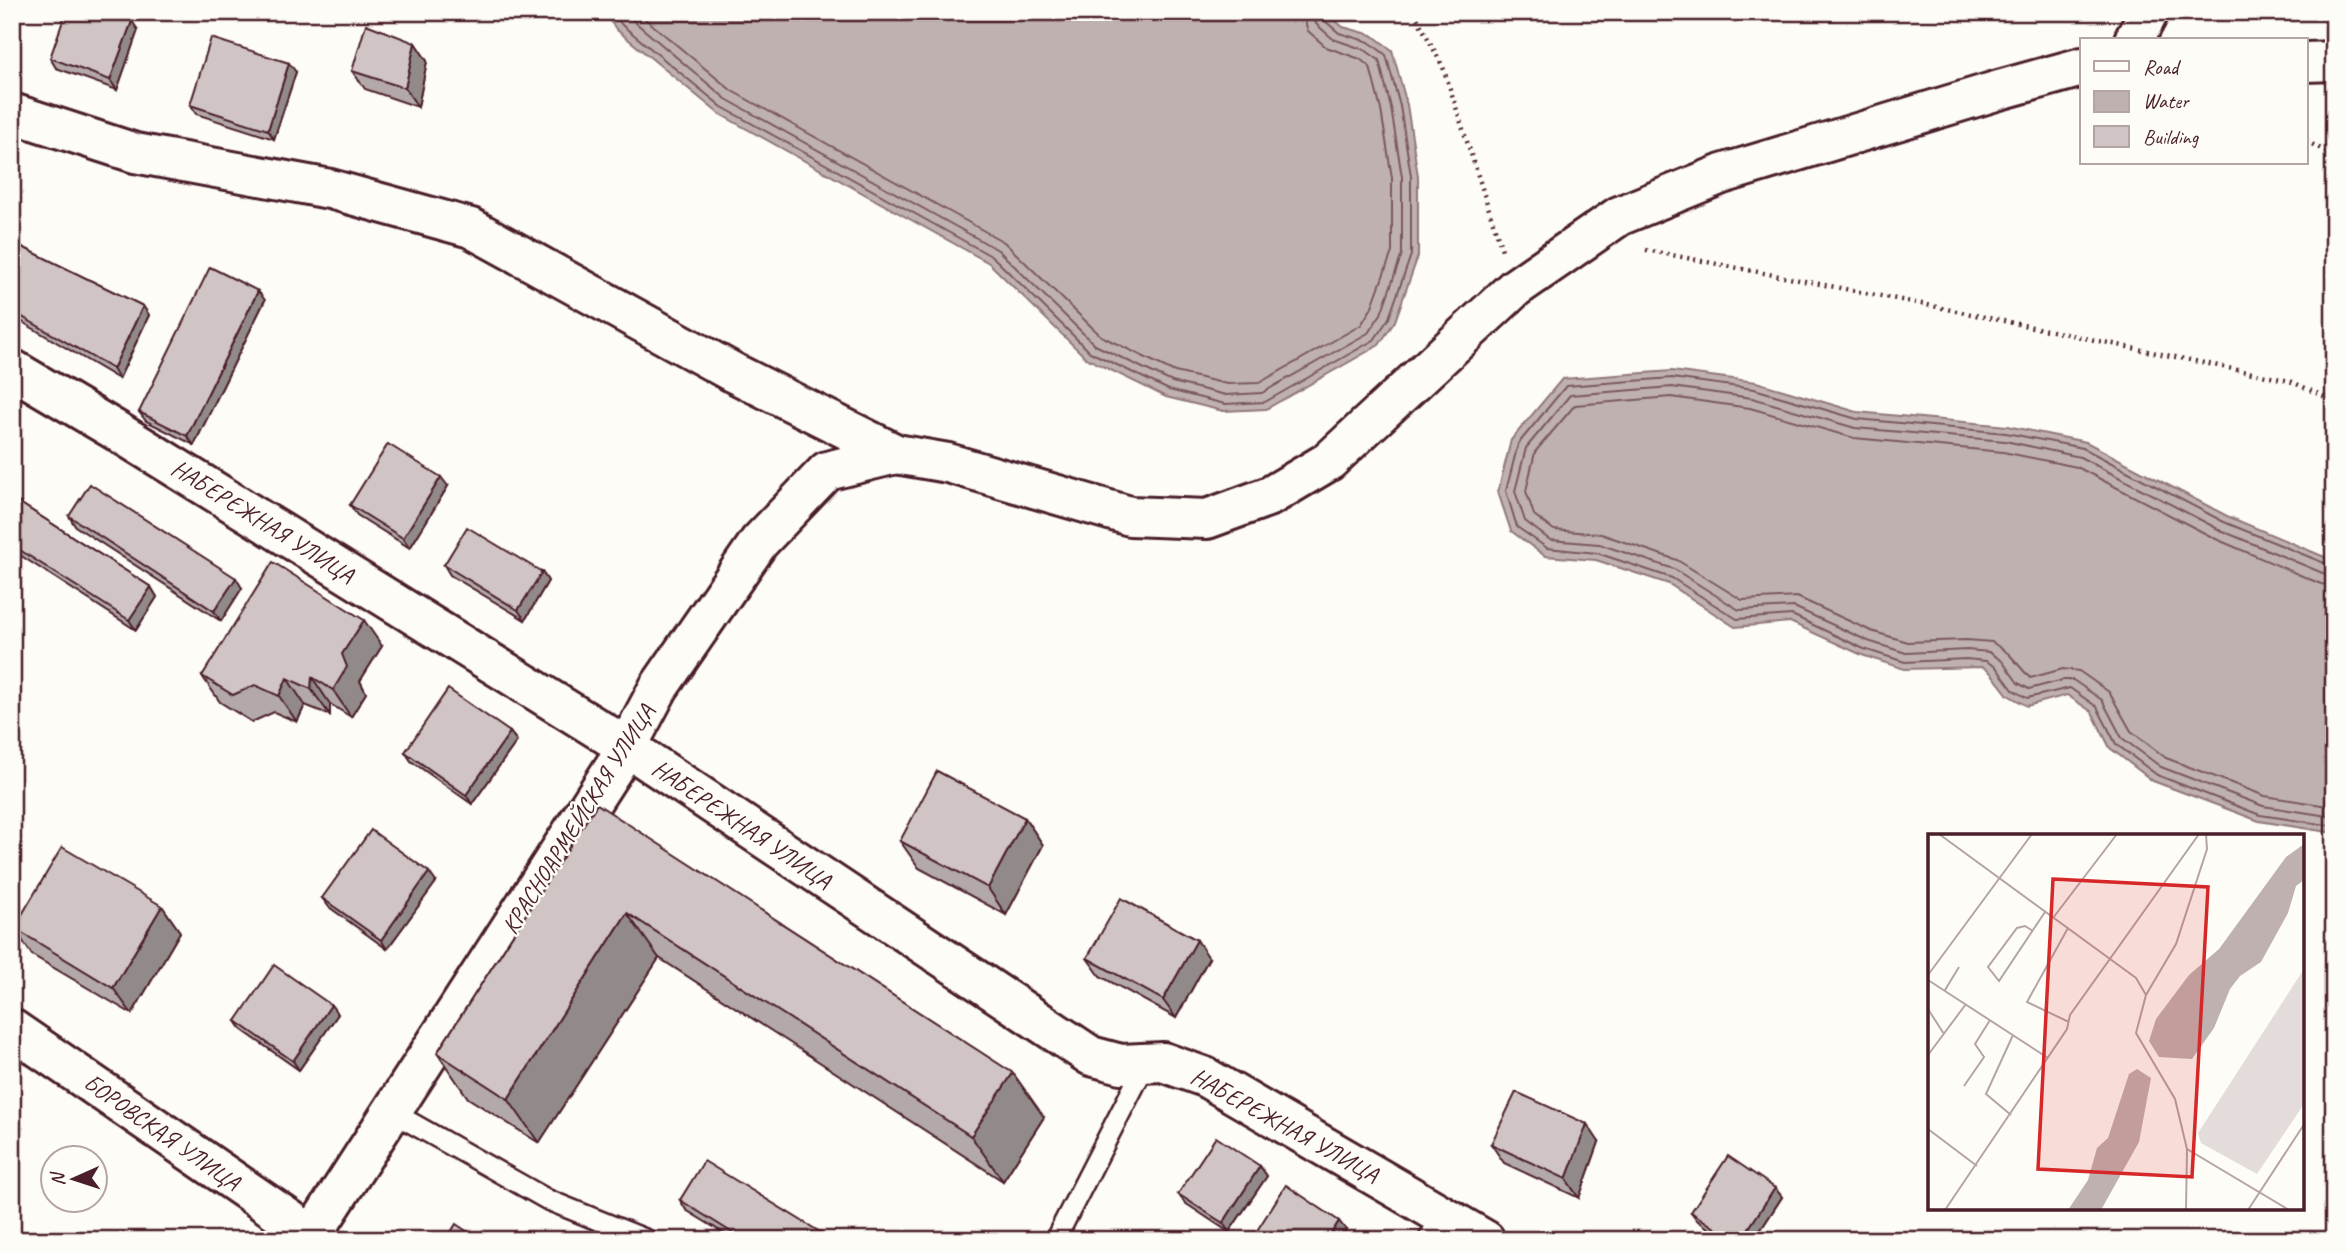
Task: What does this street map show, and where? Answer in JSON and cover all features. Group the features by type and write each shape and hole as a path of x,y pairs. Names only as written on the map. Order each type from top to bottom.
{"street":[{"path":"2135,38 2149,12"},
{"path":"2308,62 2334,61"},
{"path":"12,113 135,153 330,189 471,228 734,373 895,454 947,463 1130,516 1207,519 1270,496 1328,461 1515,288 1619,216 1722,174 2080,68"},
{"name":"НАБЕРЕЖНАЯ УЛИЦА","path":"12,369 628,747 1090,1056 1121,1064 1163,1062 1205,1077 1436,1228 1485,1240"},
{"name":"КРАСНОАРМЕЙСКАЯ УЛИЦА","path":"311,1237 628,747 659,687 759,542 827,471 895,454"},
{"name":"БОРОВСКАЯ УЛИЦА","path":"12,1029 311,1237"}],"lane":[{"path":"1055,1240 1146,1063"},
{"path":"392,1112 548,1200 647,1240"}],"path":[{"path":"1414,12 1443,67 1481,191 1515,288"},
{"path":"2308,142 2334,156"},
{"path":"1587,239 1937,307 2290,381 2334,401"}],"water":[{"path":"603,12 1325,12 1343,27 1372,35 1392,50 1407,105 1418,176 1418,256 1395,321 1379,345 1266,409 1223,411 1166,397 1086,358 989,263 718,113 617,30"},
{"path":"1672,371 1756,382 1857,412 2007,426 2086,442 2227,516 2334,561 2334,833 2259,821 2153,781 2110,748 2092,712 2067,695 2027,706 2008,695 1983,667 1904,669 1862,655 1790,622 1735,627 1669,584 1596,560 1545,556 1511,531 1498,492 1511,440 1562,379"}],"building":[{"path":"66,12 108,12 132,21 110,80 50,58"},
{"path":"366,24 415,43 405,88 352,71"},
{"path":"211,38 289,63 268,130 190,105"},
{"path":"12,242 143,306 113,369 12,311"},
{"path":"210,267 258,291 187,436 139,412"},
{"path":"388,444 441,477 403,538 350,505"},
{"path":"90,484 236,578 214,611 69,516"},
{"path":"12,498 151,587 129,620 12,545"},
{"path":"467,527 542,572 518,610 444,565"},
{"path":"273,562 364,620 342,654 347,667 333,690 312,677 311,689 287,678 279,696 255,685 233,695 202,676"},
{"path":"448,689 510,732 466,795 405,752"},
{"path":"937,771 1025,818 988,888 900,841"},
{"path":"597,804 1013,1073 971,1136 627,913 508,1099 437,1053"},
{"path":"371,830 429,872 381,940 322,898"},
{"path":"62,847 162,906 113,988 14,928"},
{"path":"1121,898 1197,940 1163,1000 1087,958"},
{"path":"274,965 331,1005 293,1061 236,1021"},
{"path":"1516,1092 1587,1124 1566,1179 1491,1144"},
{"path":"1216,1137 1260,1166 1223,1223 1178,1194"},
{"path":"1728,1156 1775,1188 1741,1240 1733,1240 1691,1212"},
{"path":"704,1161 833,1240 744,1240 680,1200"},
{"path":"1286,1185 1339,1221 1327,1240 1251,1240"},
{"path":"456,1224 480,1240 446,1240"}]}
